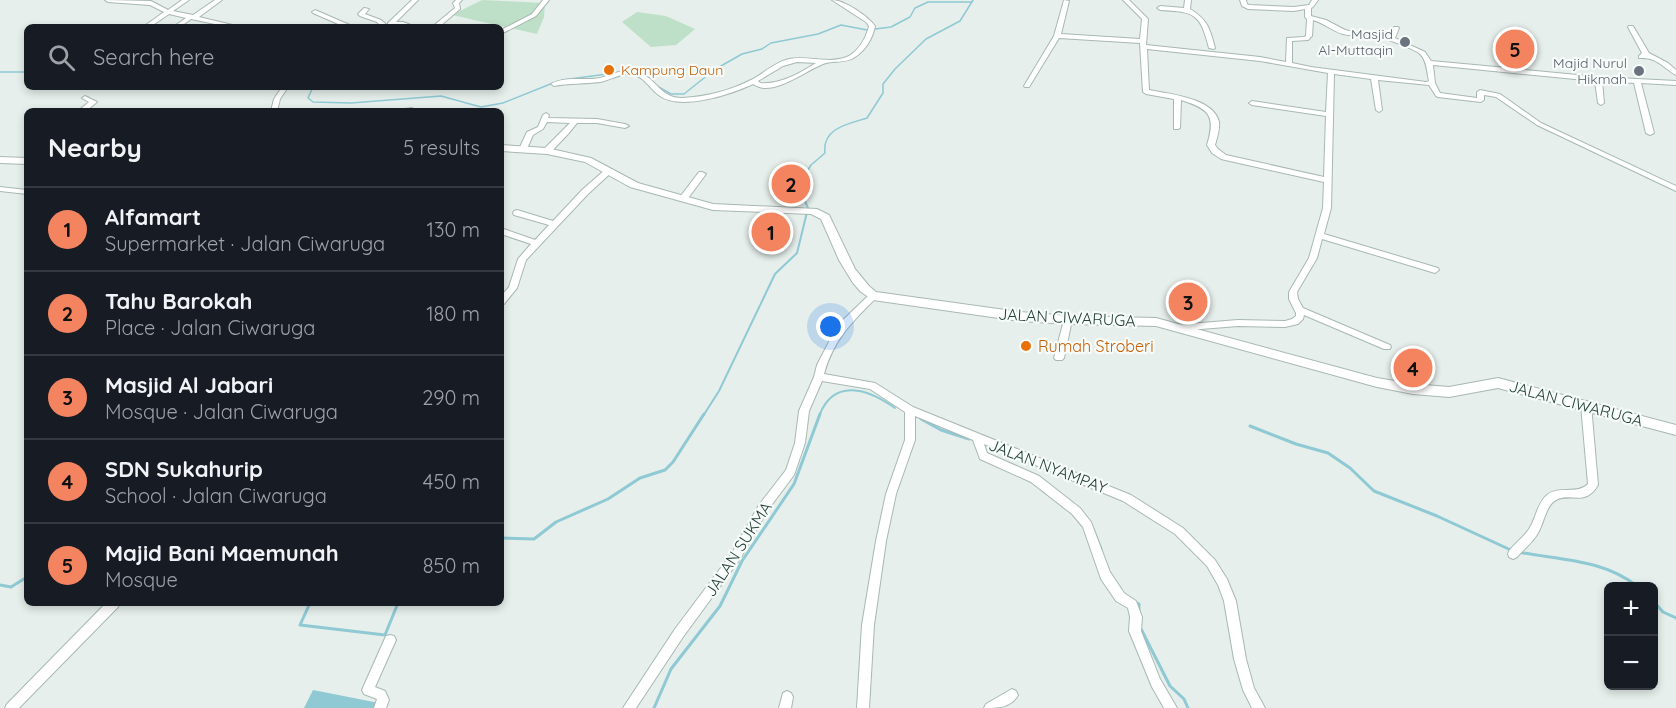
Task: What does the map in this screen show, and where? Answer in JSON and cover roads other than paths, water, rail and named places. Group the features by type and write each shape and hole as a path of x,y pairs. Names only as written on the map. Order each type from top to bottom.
{"street":[{"path":"108,0 151,3 168,12 224,24"},
{"path":"150,24 186,0"},
{"path":"181,24 219,0"},
{"path":"389,24 415,0"},
{"path":"439,24 458,8 456,4 459,0"},
{"path":"504,30 534,15 546,0"},
{"path":"554,84 571,80 601,80 631,72 642,77 665,98 683,100 724,92 754,81 789,61 822,62 850,57 868,38 873,29 868,21 835,0"},
{"path":"1126,0 1145,19 1143,44 1146,92 1195,102 1211,113 1215,124 1211,145 1224,157 1327,180"},
{"path":"1187,10 1188,0"},
{"path":"1243,0 1244,5 1248,7 1294,9 1308,6 1315,0"},
{"path":"1026,86 1057,36 1066,1"},
{"path":"1289,64 1288,39 1306,39 1309,36 1308,6"},
{"path":"366,9 361,15 386,24"},
{"path":"1160,9 1187,10 1207,24 1212,48"},
{"path":"315,12 343,24"},
{"path":"1310,18 1324,21 1343,32 1359,35 1375,34 1423,53 1429,63 1432,84 1440,96 1478,101 1482,100 1480,92 1498,95 1539,124 1676,189"},
{"path":"1631,27 1643,56 1666,63 1676,73"},
{"path":"1391,39 1396,28"},
{"path":"1057,36 1143,44 1331,72 1432,84"},
{"path":"1511,49 1523,72"},
{"path":"754,81 758,85 766,86 804,74 822,62"},
{"path":"1429,63 1471,69 1676,83"},
{"path":"1176,328 1238,323 1285,324 1295,322 1300,317 1300,309 1293,298 1293,292 1313,258 1327,208 1331,72"},
{"path":"1374,77 1379,110"},
{"path":"1598,79 1600,103"},
{"path":"1637,81 1643,96 1650,133"},
{"path":"275,108 283,90"},
{"path":"1176,128 1178,97"},
{"path":"85,98 94,102 85,108"},
{"path":"1252,103 1329,114"},
{"path":"523,149 529,137 541,128 546,117 625,126"},
{"path":"547,151 562,134 572,127 575,120"},
{"path":"504,148 547,151 588,160 634,185 713,207 808,211 825,217 850,269 873,296 846,322 835,338 819,377"},
{"path":"0,161 24,161"},
{"path":"504,298 513,288 522,259 554,224 609,171"},
{"path":"683,199 702,174"},
{"path":"0,189 24,192"},
{"path":"517,213 554,224"},
{"path":"504,232 536,243"},
{"path":"1321,236 1435,270"},
{"name":"JALAN CIWARUGA","path":"873,296 960,309 1068,320 1156,322 1384,384 1448,392 1498,382 1676,430"},
{"path":"1300,309 1387,347"},
{"path":"1059,358 1068,320"},
{"name":"JALAN NYAMPAY","path":"819,377 872,387 910,410 1127,498 1179,531 1211,563 1223,583 1230,601 1240,659 1250,690 1259,708"},
{"name":"JALAN SUKMA","path":"629,708 679,633 736,556 763,508 790,472 800,443 804,411 819,377"},
{"path":"1513,554 1530,539 1549,499 1555,496 1583,495 1593,485 1586,405"},
{"path":"863,708 868,625 881,541 891,494 910,440 910,410"},
{"path":"977,438 983,456 1035,479 1070,506 1087,525 1105,574 1120,597 1132,605 1136,617 1135,631 1156,683 1171,708"},
{"path":"11,708 111,606"},
{"path":"380,708 383,700 381,694 368,690 390,640"},
{"path":"990,708 1012,695"}],"water":[{"path":"313,690 379,703 377,708 304,708"}],"waterway":[{"path":"657,86 671,94 684,94 714,70 742,54 762,49 771,43 818,34 841,25 867,30 891,27 910,17 915,8 928,2 972,2"},
{"path":"799,184 811,165 825,153 825,145 832,133 838,128 867,118 883,93 883,84 895,69 926,39 960,21 972,2"},
{"path":"636,71 646,75 653,82"},
{"path":"0,72 24,72"},
{"path":"562,80 615,73"},
{"path":"312,90 308,98 313,102 351,103 441,96 481,107 503,103 553,83"},
{"path":"703,416 719,391 775,274 797,253 808,208 798,186 800,183"},
{"path":"820,414 825,404 833,396 852,390 874,396 895,408"},
{"path":"504,538 534,539 556,522 608,499 640,478 665,470 673,462 704,414"},
{"path":"654,708 671,669 720,606 742,561 794,484 820,414"},
{"path":"921,419 941,430 969,439"},
{"path":"1250,426 1296,444 1328,453 1350,468 1374,491 1437,516 1513,551"},
{"path":"1093,529 1101,549"},
{"path":"1518,552 1595,565 1610,570 1631,582"},
{"path":"0,585 11,587 24,579"},
{"path":"1135,602 1139,604 1139,612"},
{"path":"309,606 300,625 385,635 397,606"},
{"path":"1658,606 1663,612 1676,618"},
{"path":"1140,627 1170,686 1184,699 1188,708"}],"place":[{"name":"Masjid Al-Muttaqin","path":"1405,42"},
{"name":"Majid Bani Maemunah","path":"1515,49"},
{"name":"Kampung Daun","path":"609,70"},
{"name":"Majid Nurul Hikmah","path":"1639,71"},
{"name":"Tahu Barokah","path":"791,184"},
{"name":"Alfamart","path":"771,232"},
{"name":"Masjid Al Jabari","path":"1188,302"},
{"name":"Rumah Stroberi","path":"1026,346"},
{"name":"SDN Sukahurip","path":"1413,368"}]}
